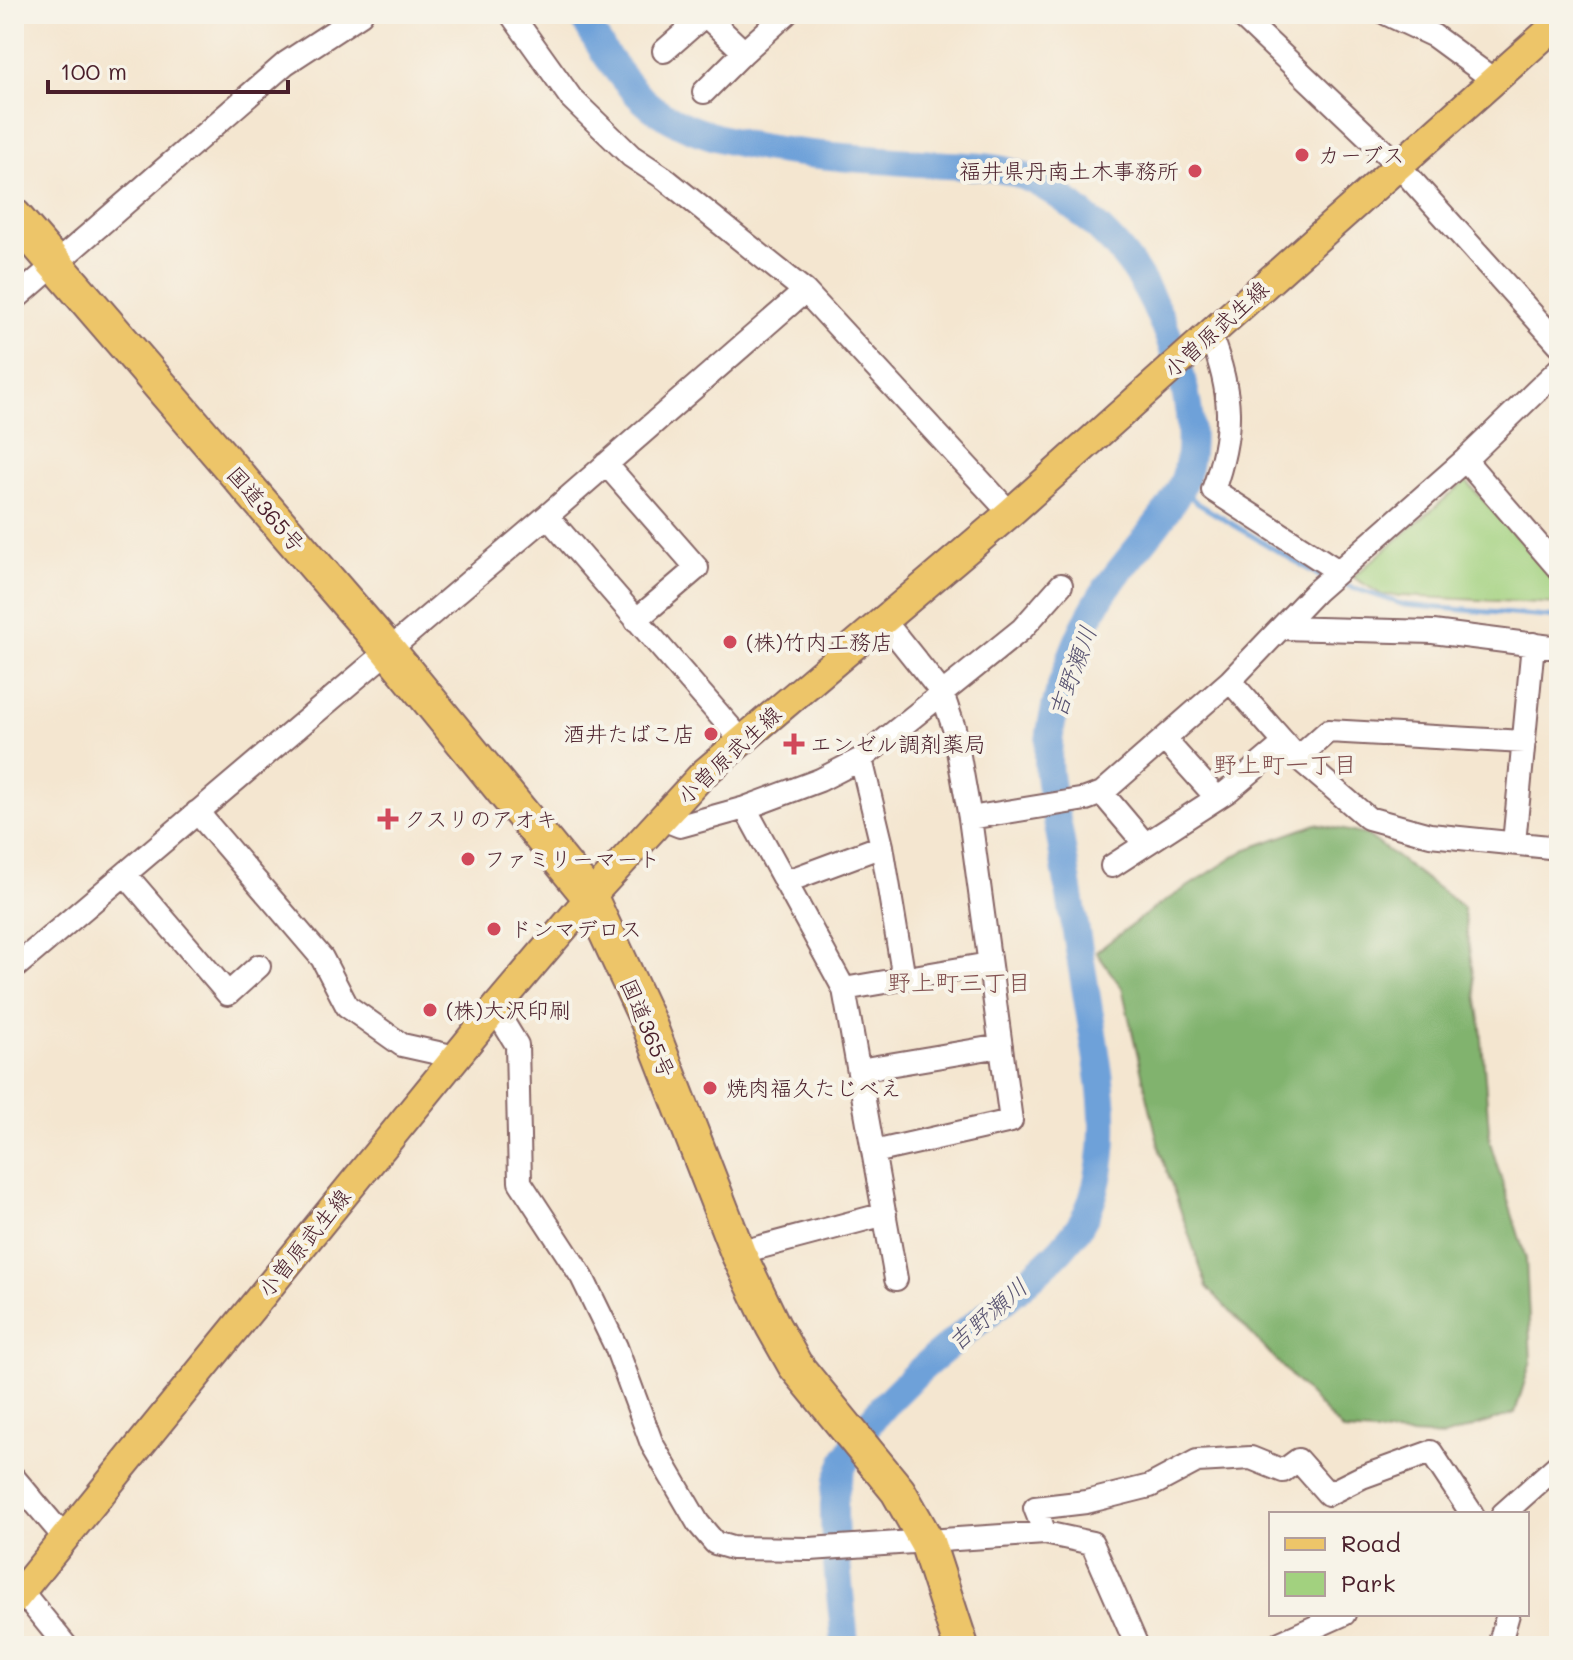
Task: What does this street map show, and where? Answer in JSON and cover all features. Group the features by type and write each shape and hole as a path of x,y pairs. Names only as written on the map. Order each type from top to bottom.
{"highway":[{"name":"国道365号","path":"14,216 389,651 590,897 648,1022 738,1253 795,1365 898,1491 927,1542 961,1646"}],"main road":[{"name":"小曽原武生線","path":"18,1596 495,1009 590,897 703,774 882,618 1010,513 1559,23"}],"street":[{"path":"14,300 286,63 361,14"},
{"path":"511,14 571,98 631,156 664,178 805,291 1010,513"},
{"path":"664,51 705,14 744,52"},
{"path":"704,92 786,14"},
{"path":"1239,14 1398,165 1559,344"},
{"path":"1387,14 1434,36 1494,80"},
{"path":"14,968 547,516 805,291"},
{"path":"1206,338 1230,403 1227,452 1213,490 1338,571"},
{"path":"970,818 1094,796 1230,681 1338,571 1465,460 1559,369"},
{"path":"1465,460 1559,569"},
{"path":"606,464 697,568 636,620"},
{"path":"547,516 742,741"},
{"path":"662,819 680,826 745,808 820,780 861,759 1022,629 1061,585"},
{"path":"874,1152 1011,1121 970,818 954,728 942,693 882,618"},
{"path":"1281,628 1433,632 1559,648"},
{"path":"1514,843 1533,644"},
{"path":"1230,681 1291,750 1368,818 1384,825 1430,835 1559,848"},
{"path":"1112,866 1291,750 1328,731 1524,742"},
{"path":"1164,739 1217,798"},
{"path":"861,759 882,846 904,979"},
{"path":"1094,796 1145,844"},
{"path":"745,808 844,989 896,1279"},
{"path":"197,812 322,958 347,1006 402,1045 456,1057"},
{"path":"785,882 882,846"},
{"path":"126,875 228,994 259,966"},
{"path":"844,989 989,964"},
{"path":"495,1009 517,1045 520,1182 582,1277 616,1347 652,1444 671,1479 715,1543 732,1548 810,1549 1045,1533 1092,1543 1137,1646"},
{"path":"859,1070 1001,1046"},
{"path":"738,1253 885,1214"},
{"path":"1045,1533 1035,1508 1086,1502 1150,1486 1197,1461 1251,1458 1283,1471 1298,1460 1328,1494 1362,1477 1431,1452 1471,1512"},
{"path":"1505,1512 1559,1464"},
{"path":"14,1478 64,1537"},
{"path":"18,1596 66,1646"},
{"path":"1273,1646 1340,1616"},
{"path":"1499,1646 1507,1616"}],"green space":[{"path":"1466,481 1559,584 1559,604 1382,595 1353,577"},
{"path":"1316,824 1367,835 1463,907 1481,1027 1490,1142 1526,1259 1531,1361 1515,1413 1444,1437 1343,1431 1207,1287 1160,1151 1122,988 1096,952 1153,909 1245,850"}],"waterway":[{"name":"吉野瀬川","path":"582,14 623,79 654,109 682,125 715,137 788,152 999,169 1026,178 1065,200 1101,230 1141,280 1175,354 1189,411 1188,466 1180,489 1097,603 1067,669 1049,739 1051,789 1102,1101 1102,1152 1091,1203 1077,1229 1058,1252 902,1387 876,1414 855,1443 840,1473 834,1504 845,1646"},
{"path":"1181,487 1197,503 1323,578"},
{"path":"1336,582 1404,605 1559,618"}],"place":[{"name":"カーブス","path":"1302,155"},
{"name":"福井県丹南土木事務所","path":"1195,171"},
{"name":"(株)竹内工務店","path":"730,642"},
{"name":"酒井たばこ店","path":"711,734"},
{"name":"エンゼル調剤薬局","path":"794,744"},
{"name":"クスリのアオキ","path":"388,819"},
{"name":"ファミリーマート","path":"468,859"},
{"name":"ドンマデロス","path":"494,929"},
{"name":"(株)大沢印刷","path":"430,1010"},
{"name":"焼肉福久たじべえ","path":"710,1088"}],"district":[{"name":"野上町一丁目","path":"1285,765"},
{"name":"野上町三丁目","path":"959,983"}]}
